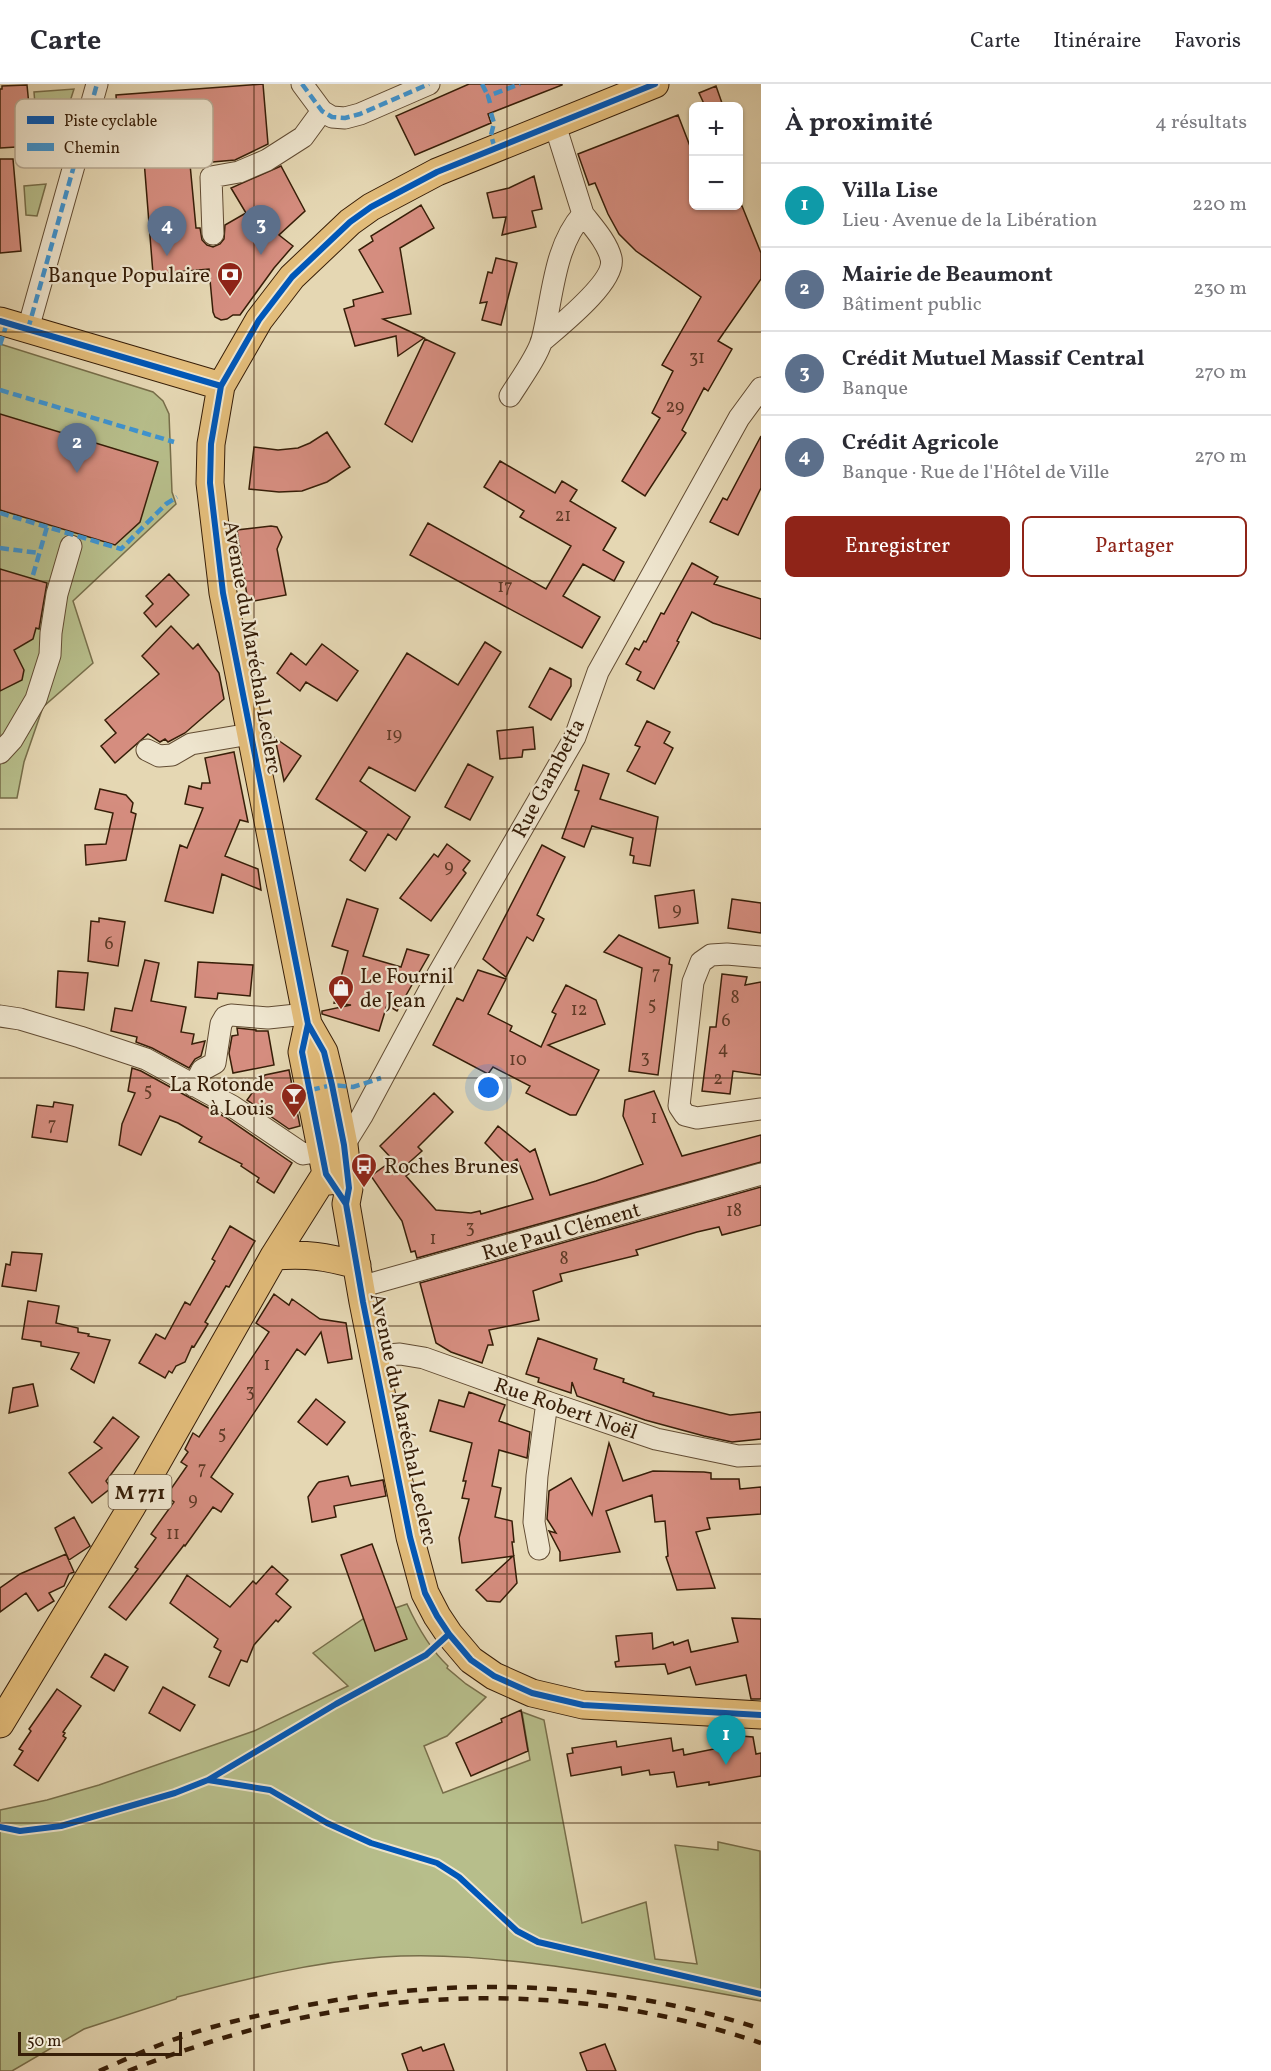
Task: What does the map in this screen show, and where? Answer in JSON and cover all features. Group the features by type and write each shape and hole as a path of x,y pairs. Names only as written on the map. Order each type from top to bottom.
{"main road":[{"name":"Avenue du Maréchal Leclerc","path":"331,1156 334,1101 324,1052 307,1019 223,593 210,483 211,444 221,387 259,320 292,276 350,222 389,197 437,172 655,84"},
{"path":"0,321 221,387"},
{"name":"Avenue du Maréchal Leclerc","path":"307,1019 302,1052 331,1156 349,1188 346,1204 358,1276 410,1538 425,1593 449,1634 471,1660 494,1676 532,1693 558,1700 583,1705 761,1715"},
{"name":"M 771","path":"0,1724 125,1518 331,1156"},
{"path":"274,1256 304,1254 324,1256 358,1276"}],"street":[{"path":"93,99 97,84"},
{"path":"302,84 322,111 332,117 345,118 360,114 429,84"},
{"path":"213,234 211,177 239,172 267,159 303,137 322,111"},
{"path":"541,342 583,305 608,275 612,266 612,258 607,247 583,214 555,125"},
{"path":"28,329 73,168"},
{"path":"510,396 541,342 567,235 583,214"},
{"name":"Rue Gambetta","path":"331,1156 362,1116 444,964 575,737 598,672 739,418 761,388"},
{"path":"0,753 12,740 36,699 50,655 57,594 71,546"},
{"path":"147,750 159,756 172,755 191,744 250,734"},
{"path":"761,957 711,955 701,962 693,982 679,1106 685,1115 697,1118 761,1109"},
{"path":"194,1086 202,1070 215,1063 221,1024 225,1017 231,1015 307,1019"},
{"path":"0,1016 20,1019 147,1059 232,1106 303,1154 331,1156"},
{"path":"334,1101 349,1106 367,1103"},
{"name":"Rue Paul Clément","path":"358,1276 761,1174"},
{"name":"Rue Robert Noël","path":"374,1356 400,1354 424,1358 656,1439 738,1456 761,1455"},
{"path":"539,1550 534,1522 537,1476 547,1402"}],"green space":[{"path":"74,89 71,99 35,99 34,92"},
{"path":"46,184 37,216 26,215 24,186"},
{"path":"0,344 153,392 163,401 169,414 172,492 176,504 73,601 93,663 43,707 24,762 17,798 0,798"},
{"path":"407,1604 424,1637 448,1666 447,1668 486,1697 447,1736 424,1746 443,1793 530,1760 522,1712 544,1720 582,1923 646,1902 655,1959 697,1964 675,1845 718,1850 718,1842 760,1851 761,2001 533,1963 447,1956 356,1959 304,1967 177,1997 84,2029 12,2071 0,2071 0,1810 47,1800 99,1785 254,1731 348,1686 313,1653 363,1619"}],"building":[{"path":"263,84 268,144 235,160 213,162 213,99 116,99 116,95"},
{"path":"469,84 562,85 488,114 491,123 415,155 396,116"},
{"path":"27,85 28,99 15,99 15,147 0,148 0,89 2,86"},
{"path":"716,86 722,102 703,102 699,93"},
{"path":"678,115 689,144 689,210 743,208 761,253 761,279 718,341 732,349 708,391 704,388 682,430 686,433 645,496 622,481 660,418 652,413 673,371 662,365 701,297 636,251 619,234 595,183 589,185 578,154"},
{"path":"0,159 13,159 21,251 0,253"},
{"path":"281,166 305,211 279,235 293,246 240,315 221,320 215,317 209,269 153,274 145,168 190,168 196,228 200,228 202,240 213,247 224,239 225,225 246,213 231,188"},
{"path":"534,176 542,209 532,211 536,227 502,235 506,217 493,218 487,193 509,188"},
{"path":"421,205 434,228 400,248 411,314 383,319 424,338 398,356 396,336 355,346 344,309 354,306 353,300 383,292 359,250 373,241 371,236"},
{"path":"496,258 517,263 501,325 482,320 487,302 480,303 488,272 492,273"},
{"path":"425,339 455,353 412,442 385,424"},
{"path":"0,414 158,462 140,522 115,545 0,510"},
{"path":"327,432 350,467 327,482 302,491 279,492 249,489 254,447 278,450 298,448"},
{"path":"761,436 761,488 738,535 710,522 723,498 727,500"},
{"path":"500,461 555,493 562,481 577,490 570,501 616,528 603,550 624,562 614,581 583,564 563,596 600,617 582,648 410,555 428,523 546,589 571,546 520,517 524,511 484,487"},
{"path":"277,527 282,537 277,549 286,595 248,602 237,530"},
{"path":"692,563 718,577 714,584 761,599 761,639 713,623 692,612 654,689 637,680 641,672 626,664 635,648 639,650 644,641 646,642"},
{"path":"0,569 47,583 39,629 36,628 33,639 14,650 24,670 22,680 0,691"},
{"path":"169,574 189,595 156,627 144,613 153,604 146,596"},
{"path":"171,626 193,649 198,644 219,673 224,699 185,733 168,742 165,739 160,742 148,734 115,763 101,746 116,733 105,720 159,674 142,656"},
{"path":"485,642 501,652 415,791 369,767 360,781 410,817 396,840 388,834 365,871 350,860 367,832 316,799 407,653 458,685"},
{"path":"322,644 358,671 337,701 306,682 300,691 277,673 291,653 306,665"},
{"path":"550,668 571,679 571,686 551,720 529,707"},
{"path":"647,721 670,732 664,743 673,748 655,784 627,771 640,747 635,745"},
{"path":"533,727 535,749 523,750 522,757 500,759 497,731"},
{"path":"275,738 301,756 284,781"},
{"path":"234,752 248,822 240,820 225,856 258,869 261,890 222,874 213,913 165,901 180,845 187,848 203,808 185,804 189,786 201,789 202,783 210,783 205,758"},
{"path":"468,764 493,777 470,820 445,807"},
{"path":"583,765 609,774 600,799 658,817 650,866 633,863 634,856 630,855 633,838 592,826 584,847 562,838 579,791 575,790"},
{"path":"100,789 126,795 133,803 131,812 136,814 126,860 86,865 85,845 106,844 113,813 95,809"},
{"path":"447,844 470,861 463,870 466,873 431,921 400,898 434,854 438,857"},
{"path":"542,845 565,857 537,915 544,919 533,941 527,937 506,977 483,959"},
{"path":"694,890 698,923 659,928 655,896"},
{"path":"347,899 378,909 363,956 401,967 407,949 429,955 397,1011 387,1005 379,1031 322,1014 322,1011 351,1005 334,1003 348,951 332,946"},
{"path":"732,899 761,903 761,933 728,928"},
{"path":"99,918 125,922 118,966 88,961 91,921 99,922"},
{"path":"619,935 670,958 669,964 672,965 658,1075 629,1071 642,968 604,952"},
{"path":"145,960 159,963 151,1001 186,1007 181,1032 194,1034 192,1044 205,1041 201,1056 195,1059 189,1068 136,1042 137,1037 111,1031 115,1008 132,1011"},
{"path":"198,962 253,965 250,996 218,993 217,999 195,997"},
{"path":"478,970 506,979 488,1014 512,1026 510,1031 541,1047 556,1014 552,1012 566,985 596,1000 605,1024 548,1045 599,1070 576,1115 570,1115 526,1093 530,1086 493,1067 488,1074 433,1045 457,998 463,1001"},
{"path":"58,971 88,973 84,1010 56,1007"},
{"path":"722,974 747,977 745,985 761,982 761,1075 733,1071 730,1094 702,1091 710,1027 716,1027"},
{"path":"237,1028 268,1031 274,1065 233,1073 229,1053 232,1036 238,1035"},
{"path":"132,1068 225,1117 292,1163 274,1193 257,1182 259,1178 241,1166 242,1164 199,1142 202,1137 160,1116 141,1155 119,1145 122,1124 135,1093 128,1091"},
{"path":"289,1070 300,1126 289,1129 247,1100 265,1075"},
{"path":"654,1091 682,1156 761,1135 761,1162 417,1258 415,1251 411,1252 402,1221 371,1176 393,1160 380,1146 434,1093 453,1112 418,1147 422,1151 404,1167 410,1173 406,1176 436,1210 471,1213 480,1211 481,1214 533,1199 517,1159 507,1165 485,1143 498,1126 530,1152 535,1149 550,1195 643,1164 623,1116 625,1100"},
{"path":"54,1102 73,1105 67,1142 32,1137 37,1105 53,1107"},
{"path":"761,1187 761,1225 722,1235 719,1227 697,1232 636,1250 638,1255 560,1274 562,1281 533,1291 539,1320 489,1330 493,1345 488,1345 482,1363 451,1352 436,1343 420,1283"},
{"path":"230,1226 255,1241 229,1287 226,1286 205,1322 208,1324 194,1347 192,1346 185,1362 176,1366 172,1373 169,1371 165,1378 139,1363 156,1334 165,1339 185,1302 190,1305 215,1261 212,1259"},
{"path":"12,1252 42,1254 36,1291 2,1286 6,1264 10,1265"},
{"path":"274,1294 289,1305 292,1299 320,1319 346,1323 352,1359 328,1363 321,1332 305,1355 297,1349 211,1477 233,1494 221,1512 213,1507 126,1620 109,1607 138,1569 135,1567 156,1538 151,1534 174,1502 166,1496 187,1466 181,1462 188,1452 185,1449 193,1433 199,1437 269,1332 256,1323"},
{"path":"28,1301 59,1306 56,1323 78,1328 78,1332 89,1334 88,1336 110,1340 94,1383 71,1369 79,1353 41,1346 41,1342 22,1339"},
{"path":"538,1338 597,1359 594,1369 624,1379 623,1382 654,1393 653,1396 730,1415 761,1412 761,1439 732,1442 704,1436 645,1420 577,1396 572,1382 571,1393 538,1382 539,1378 526,1374"},
{"path":"33,1384 38,1406 9,1413 13,1388"},
{"path":"469,1392 505,1405 499,1421 530,1432 527,1458 499,1450 492,1486 501,1488 495,1517 512,1521 517,1583 500,1602 487,1601 476,1590 513,1556 462,1563 459,1538 469,1499 462,1498 466,1481 463,1481 472,1443 430,1431 439,1400 464,1407"},
{"path":"316,1399 345,1422 327,1445 298,1422"},
{"path":"113,1417 139,1437 106,1481 111,1488 92,1503 69,1473 102,1448 94,1442"},
{"path":"609,1443 623,1481 653,1471 704,1472 711,1473 711,1479 739,1479 740,1489 761,1487 761,1514 707,1518 710,1529 696,1532 715,1588 677,1590 666,1557 668,1556 665,1521 655,1522 652,1495 606,1511 620,1552 560,1561 560,1552 549,1531 556,1533 547,1519 549,1491 571,1478 592,1515"},
{"path":"348,1476 351,1486 383,1480 386,1496 334,1506 336,1517 312,1522 308,1497 317,1484"},
{"path":"74,1517 90,1546 69,1560 55,1528"},
{"path":"372,1544 407,1639 375,1651 341,1555"},
{"path":"66,1554 74,1572 69,1574 64,1586 49,1593 54,1601 38,1611 26,1593 0,1612 0,1588 20,1574"},
{"path":"272,1566 288,1580 276,1594 291,1607 254,1645 247,1662 241,1660 229,1686 209,1677 221,1651 214,1647 218,1639 170,1603 187,1575 230,1607 253,1581 256,1584"},
{"path":"732,1618 761,1619 761,1699 751,1699 746,1675 696,1685 690,1667 668,1674 665,1664 616,1667 615,1662 619,1661 616,1636 652,1633 653,1649 688,1640 691,1652 738,1642"},
{"path":"105,1654 128,1667 114,1691 91,1677"},
{"path":"163,1687 195,1705 180,1731 149,1713"},
{"path":"57,1689 81,1706 63,1732 66,1738 38,1781 14,1765 23,1751 19,1749 31,1731 29,1729"},
{"path":"521,1710 528,1751 471,1776 456,1743 502,1722 501,1719"},
{"path":"728,1735 753,1737 756,1754 761,1753 761,1776 709,1785 709,1782 677,1787 674,1772 650,1775 649,1770 622,1775 621,1767 571,1776 567,1754 573,1753 572,1748 616,1741 617,1747 671,1738 673,1751 683,1749 684,1755 729,1746"},
{"path":"444,2044 454,2071 408,2071 402,2054 421,2047 423,2051"},
{"path":"605,2044 616,2071 587,2071 580,2053"}],"railway":[{"path":"99,2071 176,2039 250,2017 340,1999 401,1991 461,1987 522,1987 582,1991 702,2012 761,2029"},
{"path":"128,2071 210,2042 278,2023 347,2010 416,2001 486,1998 555,2001 625,2009 693,2023 761,2043"}],"marked path":[{"path":"93,99 97,84"},
{"path":"302,84 322,111 332,117 345,118 360,114 429,84"},
{"path":"482,84 488,96"},
{"path":"490,103 488,96 520,84"},
{"path":"491,113 494,123 491,135 495,149"},
{"path":"28,329 73,168"},
{"path":"0,345 7,323"},
{"path":"0,390 174,442"},
{"path":"0,513 121,549 166,504 177,497"},
{"path":"33,575 47,527"},
{"path":"0,548 39,553"},
{"path":"311,1090 332,1085 353,1087 381,1078"}],"cycle path":[{"path":"655,84 437,172 371,207 350,222 292,277 259,320 221,386 211,444 210,483 223,593 308,1024 324,1052 332,1085 344,1145 349,1188 346,1204 363,1302 410,1537 425,1593 449,1634 471,1660 494,1676 532,1693 583,1705 761,1715"},
{"path":"0,321 221,386"},
{"path":"308,1024 302,1052 326,1174 346,1204"},
{"path":"208,1780 336,1704 426,1655 449,1634"},
{"path":"0,1827 20,1831 61,1826 175,1793 208,1780 270,1790 327,1823 371,1843 437,1863 459,1877 517,1931 538,1942 761,1994"}],"place":[{"name":"Crédit Mutuel Massif Central","path":"261,255"},
{"name":"Crédit Agricole","path":"167,256"},
{"name":"Banque Populaire","path":"230,298"},
{"name":"Mairie de Beaumont","path":"77,473"},
{"name":"Le Fournil de Jean","path":"341,1011"},
{"name":"La Rotonde à Louis","path":"294,1119"},
{"name":"Roches Brunes","path":"364,1189"},
{"name":"Villa Lise","path":"726,1765"}]}
